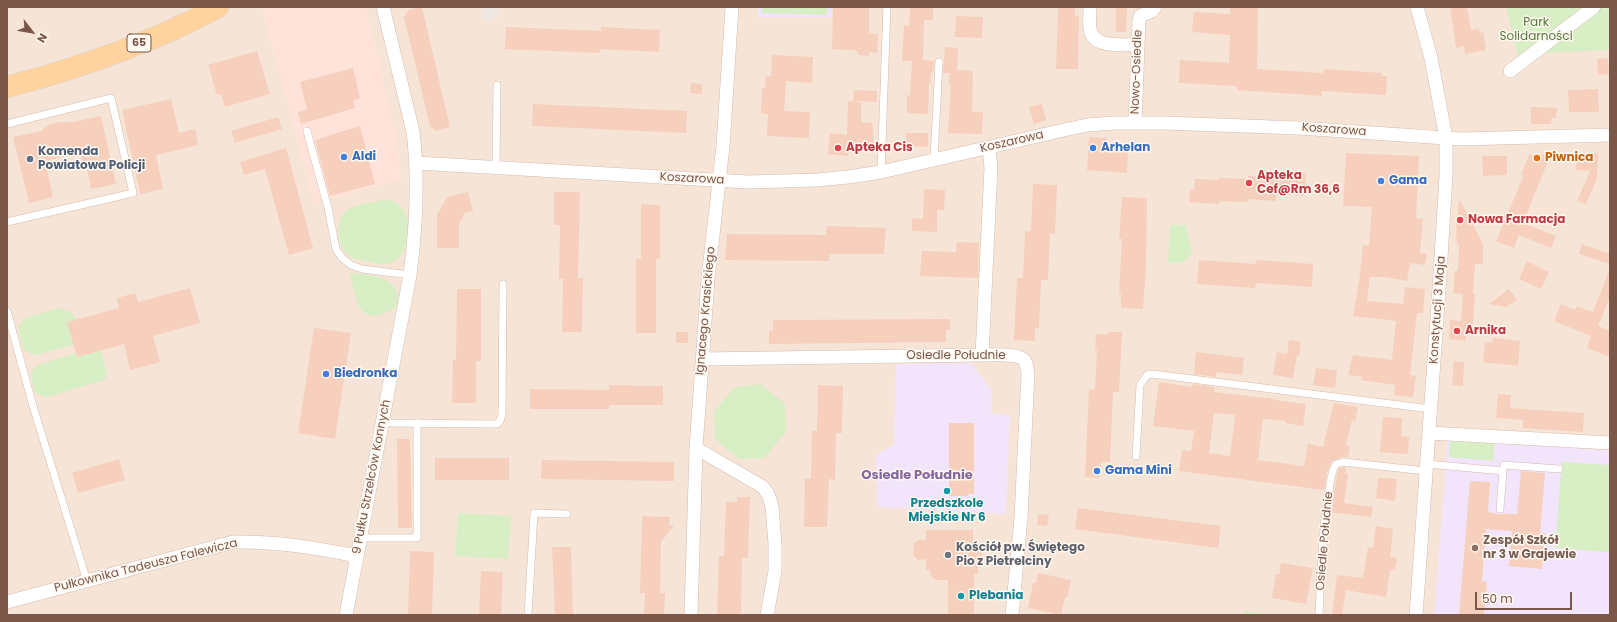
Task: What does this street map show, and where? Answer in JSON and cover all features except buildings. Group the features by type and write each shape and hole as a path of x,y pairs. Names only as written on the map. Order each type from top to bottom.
{"main road":[{"name":"65","path":"7,87 58,74 112,54 165,32 218,7"}],"street":[{"name":"9 Pułku Strzelców Konnych","path":"346,615 410,275 414,233 417,163 413,132 383,7"},
{"name":"Ignacego Krasickiego","path":"691,615 696,448 702,359 708,279 720,180 732,7"},
{"path":"1090,7 1090,30 1097,42 1104,44 1137,45"},
{"name":"Nowo-Osiedle","path":"1135,123 1138,20 1140,16 1152,11 1155,7"},
{"name":"Konstytucji 3 Maja","path":"1416,615 1446,176 1446,138 1431,58 1417,7"},
{"path":"1510,71 1594,7"},
{"name":"Koszarowa","path":"417,163 748,182 817,180 881,172 1087,126 1114,123 1299,128 1461,139 1610,135"},
{"path":"982,355 991,168 989,148"},
{"name":"Osiedle Południe","path":"702,359 982,355 1022,357 1025,360 1028,374 1021,517 1012,615"},
{"path":"1429,433 1610,443"},
{"path":"696,448 762,487 768,494 772,512 775,571 768,615"},
{"name":"Pułkownika Tadeusza Falewicza","path":"7,602 233,542 261,541 357,556"}],"lane":[{"path":"881,172 887,7"},
{"path":"934,160 939,62"},
{"path":"496,168 497,85"},
{"path":"7,124 110,98 133,193 7,222"},
{"path":"307,131 328,208 336,249 342,258 351,265 362,269 410,275"},
{"path":"383,422 498,424 502,415 503,284"},
{"path":"9,309 87,580"},
{"path":"1136,456 1140,385 1147,376 1152,374 1431,408"},
{"path":"361,538 417,538 417,423"},
{"name":"Osiedle Południe","path":"1319,615 1320,568 1325,515 1332,474 1336,464 1343,462 1427,468"},
{"path":"1500,509 1504,465 1559,469"},
{"path":"1427,468 1503,471"},
{"path":"528,615 534,513 567,514"}],"shaded area":[{"path":"7,7 1610,7 1610,615 7,615"},
{"path":"262,7 366,7 397,141 401,180 314,203"},
{"path":"483,7 499,7 498,20 483,20"},
{"path":"758,7 832,7 832,17 758,17"},
{"path":"971,363 992,390 991,414 1010,415 1006,514 877,507 876,455 894,444 896,364"},
{"path":"1448,438 1610,451 1610,615 1434,615"}],"green space":[{"path":"762,7 828,7 827,15 762,13"},
{"name":"Park Solidarności","path":"1506,7 1610,7 1610,50 1540,53 1522,71"},
{"path":"383,200 392,201 400,206 405,214 408,224 408,235 406,245 401,255 394,261 385,264 357,259 350,256 344,250 339,239 338,233 342,216 353,207"},
{"path":"1170,225 1186,225 1192,253 1183,263 1168,263"},
{"path":"352,273 376,276 388,281 397,291 399,302 391,310 381,315 375,316 365,313 359,306 356,298 350,276"},
{"path":"59,308 71,312 76,319 67,322 74,345 36,355 23,349 18,327 25,318"},
{"path":"101,351 107,374 105,380 47,397 34,391 31,373 38,365 76,353 77,357"},
{"path":"761,384 785,404 786,432 764,458 739,459 715,439 714,412 735,387"},
{"path":"1450,439 1495,442 1493,461 1449,457"},
{"path":"1562,462 1610,465 1610,552 1555,548"},
{"path":"458,513 511,516 508,559 455,556"},
{"path":"1245,611 1274,615 1244,615"}],"place":[{"name":"Apteka Cis","path":"838,148"},
{"name":"Arhelan","path":"1093,148"},
{"name":"Aldi","path":"344,157"},
{"name":"Piwnica","path":"1537,158"},
{"name":"Komenda Powiatowa Policji","path":"30,159"},
{"name":"Gama","path":"1381,181"},
{"name":"Apteka Cef@Rm 36,6","path":"1249,183"},
{"name":"Nowa Farmacja","path":"1460,220"},
{"name":"Arnika","path":"1457,331"},
{"name":"Biedronka","path":"326,374"},
{"name":"Gama Mini","path":"1097,471"},
{"name":"Przedszkole Miejskie Nr 6","path":"947,491"},
{"name":"Zespół Szkół nr 3 w Grajewie","path":"1475,548"},
{"name":"Kościół pw. Świętego Pio z Pietrelciny","path":"948,555"},
{"name":"Plebania","path":"961,596"}],"district":[{"name":"Osiedle Południe","path":"917,476"}]}
